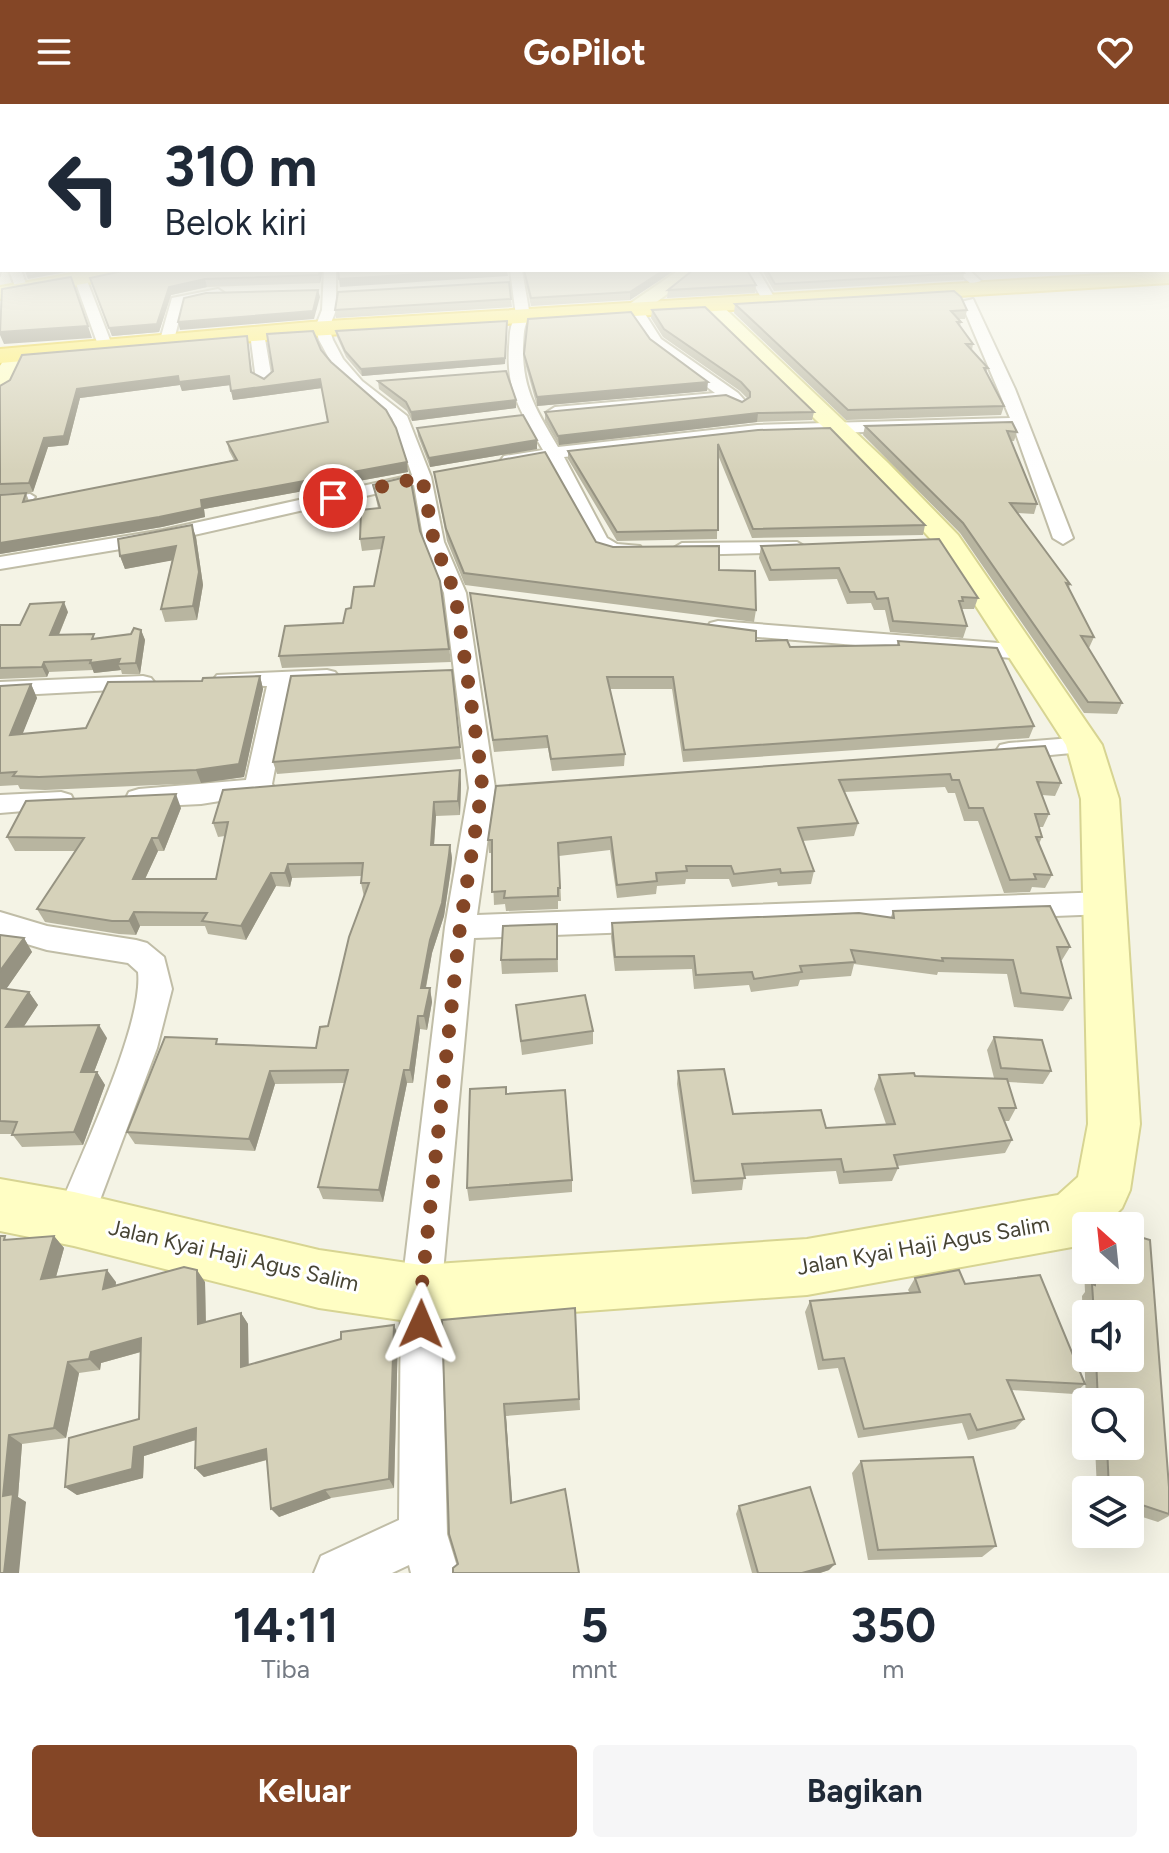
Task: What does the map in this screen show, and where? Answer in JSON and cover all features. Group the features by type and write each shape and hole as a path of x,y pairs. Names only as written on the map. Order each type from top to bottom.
{"highway":[{"path":"8,355 237,335"}],"street":[{"path":"101,335 105,345"},
{"path":"167,340 168,335"},
{"path":"257,335 264,380"},
{"path":"325,335 337,361 357,384 399,416 410,429 434,542 469,595 468,672 482,779 460,927 421,1294 429,1554 338,1573"},
{"path":"515,335 507,371 522,400 523,417 554,454 599,542 609,549 815,548"},
{"path":"651,335 656,342 732,396 750,415 757,430"},
{"name":"Jalan Kyai Haji Agus Salim","path":"0,1205 74,1219 319,1279 421,1294 807,1267 1072,1220 1103,1190 1114,1124 1106,903 1100,799 1084,745 1024,652 933,542 879,468 730,335"},
{"path":"985,335 1063,538"},
{"path":"0,387 8,355"},
{"path":"357,384 381,382"},
{"path":"523,417 732,396"},
{"path":"486,465 757,430 1019,423"},
{"path":"0,563 163,536 444,473"},
{"path":"703,626 1024,652"},
{"path":"437,673 468,672"},
{"path":"203,681 343,676"},
{"path":"258,788 281,678"},
{"path":"0,689 172,682"},
{"path":"976,753 1084,745"},
{"path":"450,772 513,786"},
{"path":"110,799 201,795 294,785"},
{"path":"0,804 79,800"},
{"path":"460,927 1106,903"},
{"path":"0,924 47,938 136,952 153,966 156,989 140,1048 74,1219"}],"lane":[{"path":"0,500 30,497"}],"building":[{"path":"267,335 314,335 331,362 386,410 396,428 407,462 201,500 202,508 159,517 0,543 0,495 26,493 23,502 237,460 227,442 328,422 320,379 231,391 229,376 179,382 178,376 77,389 64,436 44,438 29,483 0,484 0,386 10,380 22,355 247,336 251,372 264,379 273,371"},
{"path":"338,335 506,335 505,358 361,369 345,351"},
{"path":"526,335 647,335 708,382 537,397 524,354"},
{"path":"672,335 734,335 814,412 758,413 558,436 545,412 726,395 742,402 750,397 750,392 741,382"},
{"path":"768,335 966,335 973,344 966,344 988,368 984,368 1004,406 848,410"},
{"path":"506,371 516,400 411,412 406,402 378,381"},
{"path":"523,415 537,440 429,458 417,428"},
{"path":"1012,422 1017,432 1007,431 1037,504 1010,503 1070,584 1066,583 1094,637 1081,636 1122,703 1088,702 963,523 865,426"},
{"path":"830,428 925,525 753,529 718,444 718,530 617,532 568,451 758,430"},
{"path":"545,452 596,542 613,547 719,546 719,570 755,571 756,610 464,573 446,529 434,472"},
{"path":"410,476 420,531 440,581 449,649 279,656 285,626 343,623 346,609 351,608 354,587 374,586 384,537 360,539 361,510 380,508 373,485"},
{"path":"192,525 199,572 193,606 161,609 176,546 120,556 118,539"},
{"path":"939,539 978,598 962,597 963,601 959,601 967,626 893,621 888,598 877,599 874,592 850,592 839,568 771,570 761,546"},
{"path":"470,593 756,631 756,641 787,640 790,647 899,645 898,641 997,648 1034,726 684,750 673,677 607,677 625,754 551,759 547,736 493,740"},
{"path":"64,602 50,635 94,634 92,639 131,634 134,628 141,630 136,663 118,664 120,659 90,663 91,660 44,662 42,667 0,668 0,625 20,625 30,604"},
{"path":"452,670 460,747 273,762 291,676"},
{"path":"260,676 239,764 196,770 39,777 13,776 16,772 0,773 0,686 31,684 10,735 86,728 108,682 202,681 203,678"},
{"path":"1045,746 1061,783 1037,782 1049,814 1035,814 1042,837 1036,837 1052,875 1034,874 1036,879 1010,880 983,808 969,808 959,780 952,780 950,774 839,780 858,823 798,828 814,871 781,873 780,869 734,874 731,866 686,866 687,871 656,873 657,881 617,885 611,837 558,843 558,896 504,898 505,891 492,892 492,840 488,840 496,786"},
{"path":"460,770 458,801 434,802 431,845 450,845 449,855 442,903 430,940 421,988 430,988 424,1016 418,1016 410,1070 404,1070 379,1190 318,1187 348,1070 270,1071 249,1139 127,1132 165,1037 217,1039 216,1044 316,1048 320,1027 328,1026 349,937 369,883 361,883 363,863 288,864 285,873 271,873 241,926 202,921 207,913 134,912 129,921 112,921 37,909 84,838 7,837 26,801 176,794 158,838 152,838 133,879 216,879 228,822 213,823 223,790"},
{"path":"1050,906 1070,947 1057,947 1071,998 1021,993 1013,960 942,958 943,961 851,950 855,962 800,966 802,972 754,979 752,972 696,975 694,956 615,957 612,923 859,913 894,918 893,911"},
{"path":"557,924 557,959 501,960 503,926"},
{"path":"0,935 24,938 0,971"},
{"path":"0,988 29,992 6,1027 99,1025 81,1072 97,1072 74,1132 12,1135 17,1122 0,1121"},
{"path":"585,995 593,1031 521,1041 516,1005"},
{"path":"994,1037 1042,1040 1051,1071 1001,1068"},
{"path":"724,1069 733,1114 821,1110 826,1128 895,1124 879,1075 914,1073 915,1076 1007,1079 1016,1108 999,1108 1012,1140 894,1155 898,1168 844,1172 841,1159 742,1164 745,1178 694,1181 678,1071"},
{"path":"506,1087 506,1094 565,1090 572,1180 467,1188 470,1089"},
{"path":"0,1236 5,1236 4,1240 54,1236 41,1279 107,1270 103,1289 184,1267 197,1270 198,1324 241,1313 241,1367 341,1339 341,1332 394,1325 389,1479 325,1490 271,1509 266,1449 195,1468 196,1428 134,1447 132,1469 65,1487 69,1438 139,1419 141,1338 91,1352 89,1359 68,1362 54,1428 9,1435 3,1496 13,1494 4,1573 0,1573"},
{"path":"1144,1238 1150,1240 1169,1514 1144,1506 1144,1476 1108,1476 1108,1460 1144,1460 1144,1388 1097,1388 1097,1372 1144,1372 1144,1300 1093,1300 1092,1284 1144,1284"},
{"path":"959,1270 965,1284 1040,1275 1072,1353 1072,1372 1080,1372 1085,1384 1007,1380 1024,1419 977,1430 970,1414 864,1429 844,1358 823,1360 810,1301 920,1292 915,1278"},
{"path":"575,1308 579,1399 504,1404 511,1503 565,1489 579,1573 453,1573 453,1568 458,1564 449,1534 442,1320"},
{"path":"973,1457 996,1546 878,1550 861,1461"},
{"path":"810,1487 835,1564 802,1573 758,1573 739,1506"}],"route":[{"path":"333,498 422,477 434,542 455,593 481,770 482,788 460,927 421,1294 421,1324"}]}
